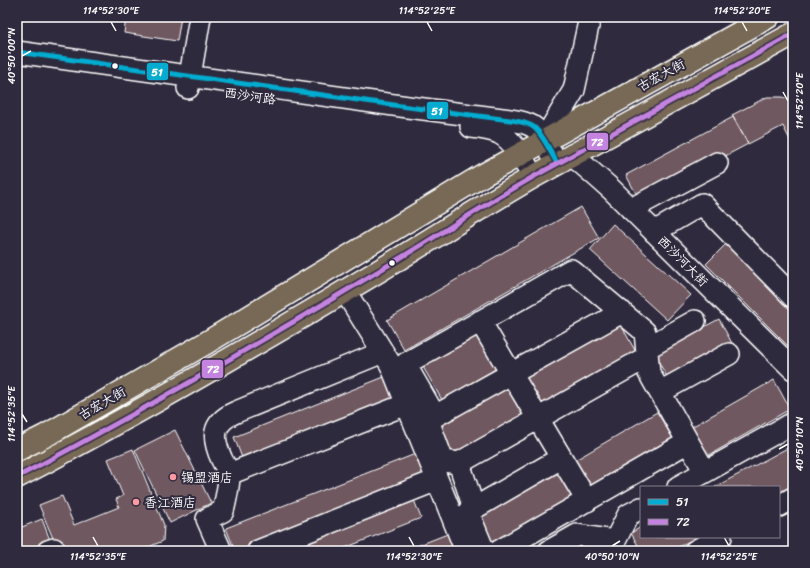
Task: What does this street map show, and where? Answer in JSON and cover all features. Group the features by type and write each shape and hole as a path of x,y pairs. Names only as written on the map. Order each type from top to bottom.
{"main road":[{"name":"古宏大街","path":"17,450 45,436 206,342 519,154 768,17"},
{"name":"古宏大街","path":"17,477 84,442 226,363 490,202 790,31"}],"street":[{"path":"189,82 200,17"},
{"path":"544,140 574,90 590,17"},
{"name":"西沙河路","path":"17,52 189,82 487,129 499,133 509,140 533,177"},
{"name":"西沙河路","path":"17,65 189,82 510,120 533,126 544,140 564,159"},
{"name":"西沙河大街","path":"564,159 611,189 793,369"},
{"path":"631,209 717,163"},
{"path":"654,232 702,204 793,297"},
{"path":"435,416 405,364 571,270 645,332 649,373 705,472"},
{"path":"345,291 391,365 466,551"},
{"path":"622,312 428,420 443,461 459,463 538,418 695,321"},
{"path":"480,322 587,500"},
{"path":"221,551 207,519 224,511 229,474 217,448 215,435 222,420 244,409 383,352"},
{"path":"660,392 729,354"},
{"path":"229,474 407,404"},
{"path":"680,486 793,422"},
{"path":"561,458 468,512 498,550 688,442"},
{"path":"459,463 474,508"},
{"path":"258,551 437,480"},
{"path":"780,505 793,498"},
{"path":"550,551 577,535 617,546 628,515 640,509"},
{"path":"695,551 719,538"}],"building":[{"path":"126,17 181,17 177,41 124,33"},
{"path":"767,97 783,97 793,101 793,146 783,126 748,144 733,117 732,115"},
{"path":"733,117 748,144 640,201 626,175"},
{"path":"581,207 599,238 404,350 387,320"},
{"path":"613,224 691,295 667,320 590,250"},
{"path":"727,243 793,310 793,351 706,264"},
{"path":"719,319 734,347 670,382 654,354"},
{"path":"621,325 637,354 539,408 523,380"},
{"path":"480,334 499,367 442,400 423,367"},
{"path":"389,375 400,401 244,463 234,437"},
{"path":"774,380 790,409 704,458 688,429"},
{"path":"512,385 528,413 451,456 436,429"},
{"path":"657,412 674,440 588,490 572,462"},
{"name":"锡盟酒店","path":"175,430 211,503 170,523 135,450"},
{"path":"793,445 793,485 780,492 780,486 717,486"},
{"name":"香江酒店","path":"133,449 164,525 163,541 146,548 147,551 51,551 57,548 39,505 62,496 74,525 119,507 116,499 123,496 108,459"},
{"path":"418,453 427,478 240,551 235,551 226,528"},
{"path":"560,468 577,495 491,546 475,518"},
{"path":"414,500 421,518 337,551 286,551"},
{"path":"42,519 53,548 45,551 17,551 17,529"},
{"path":"640,528 640,538 695,538 671,551 641,551 631,533"},
{"path":"450,533 457,551 404,551"}],"transit line":[{"name":"72","path":"17,477 150,405 237,355 533,177 793,34"},
{"name":"51","path":"17,52 518,121 536,129 543,138 557,163"}],"place":[{"name":"锡盟酒店","path":"173,477"},
{"name":"香江酒店","path":"136,502"}]}
